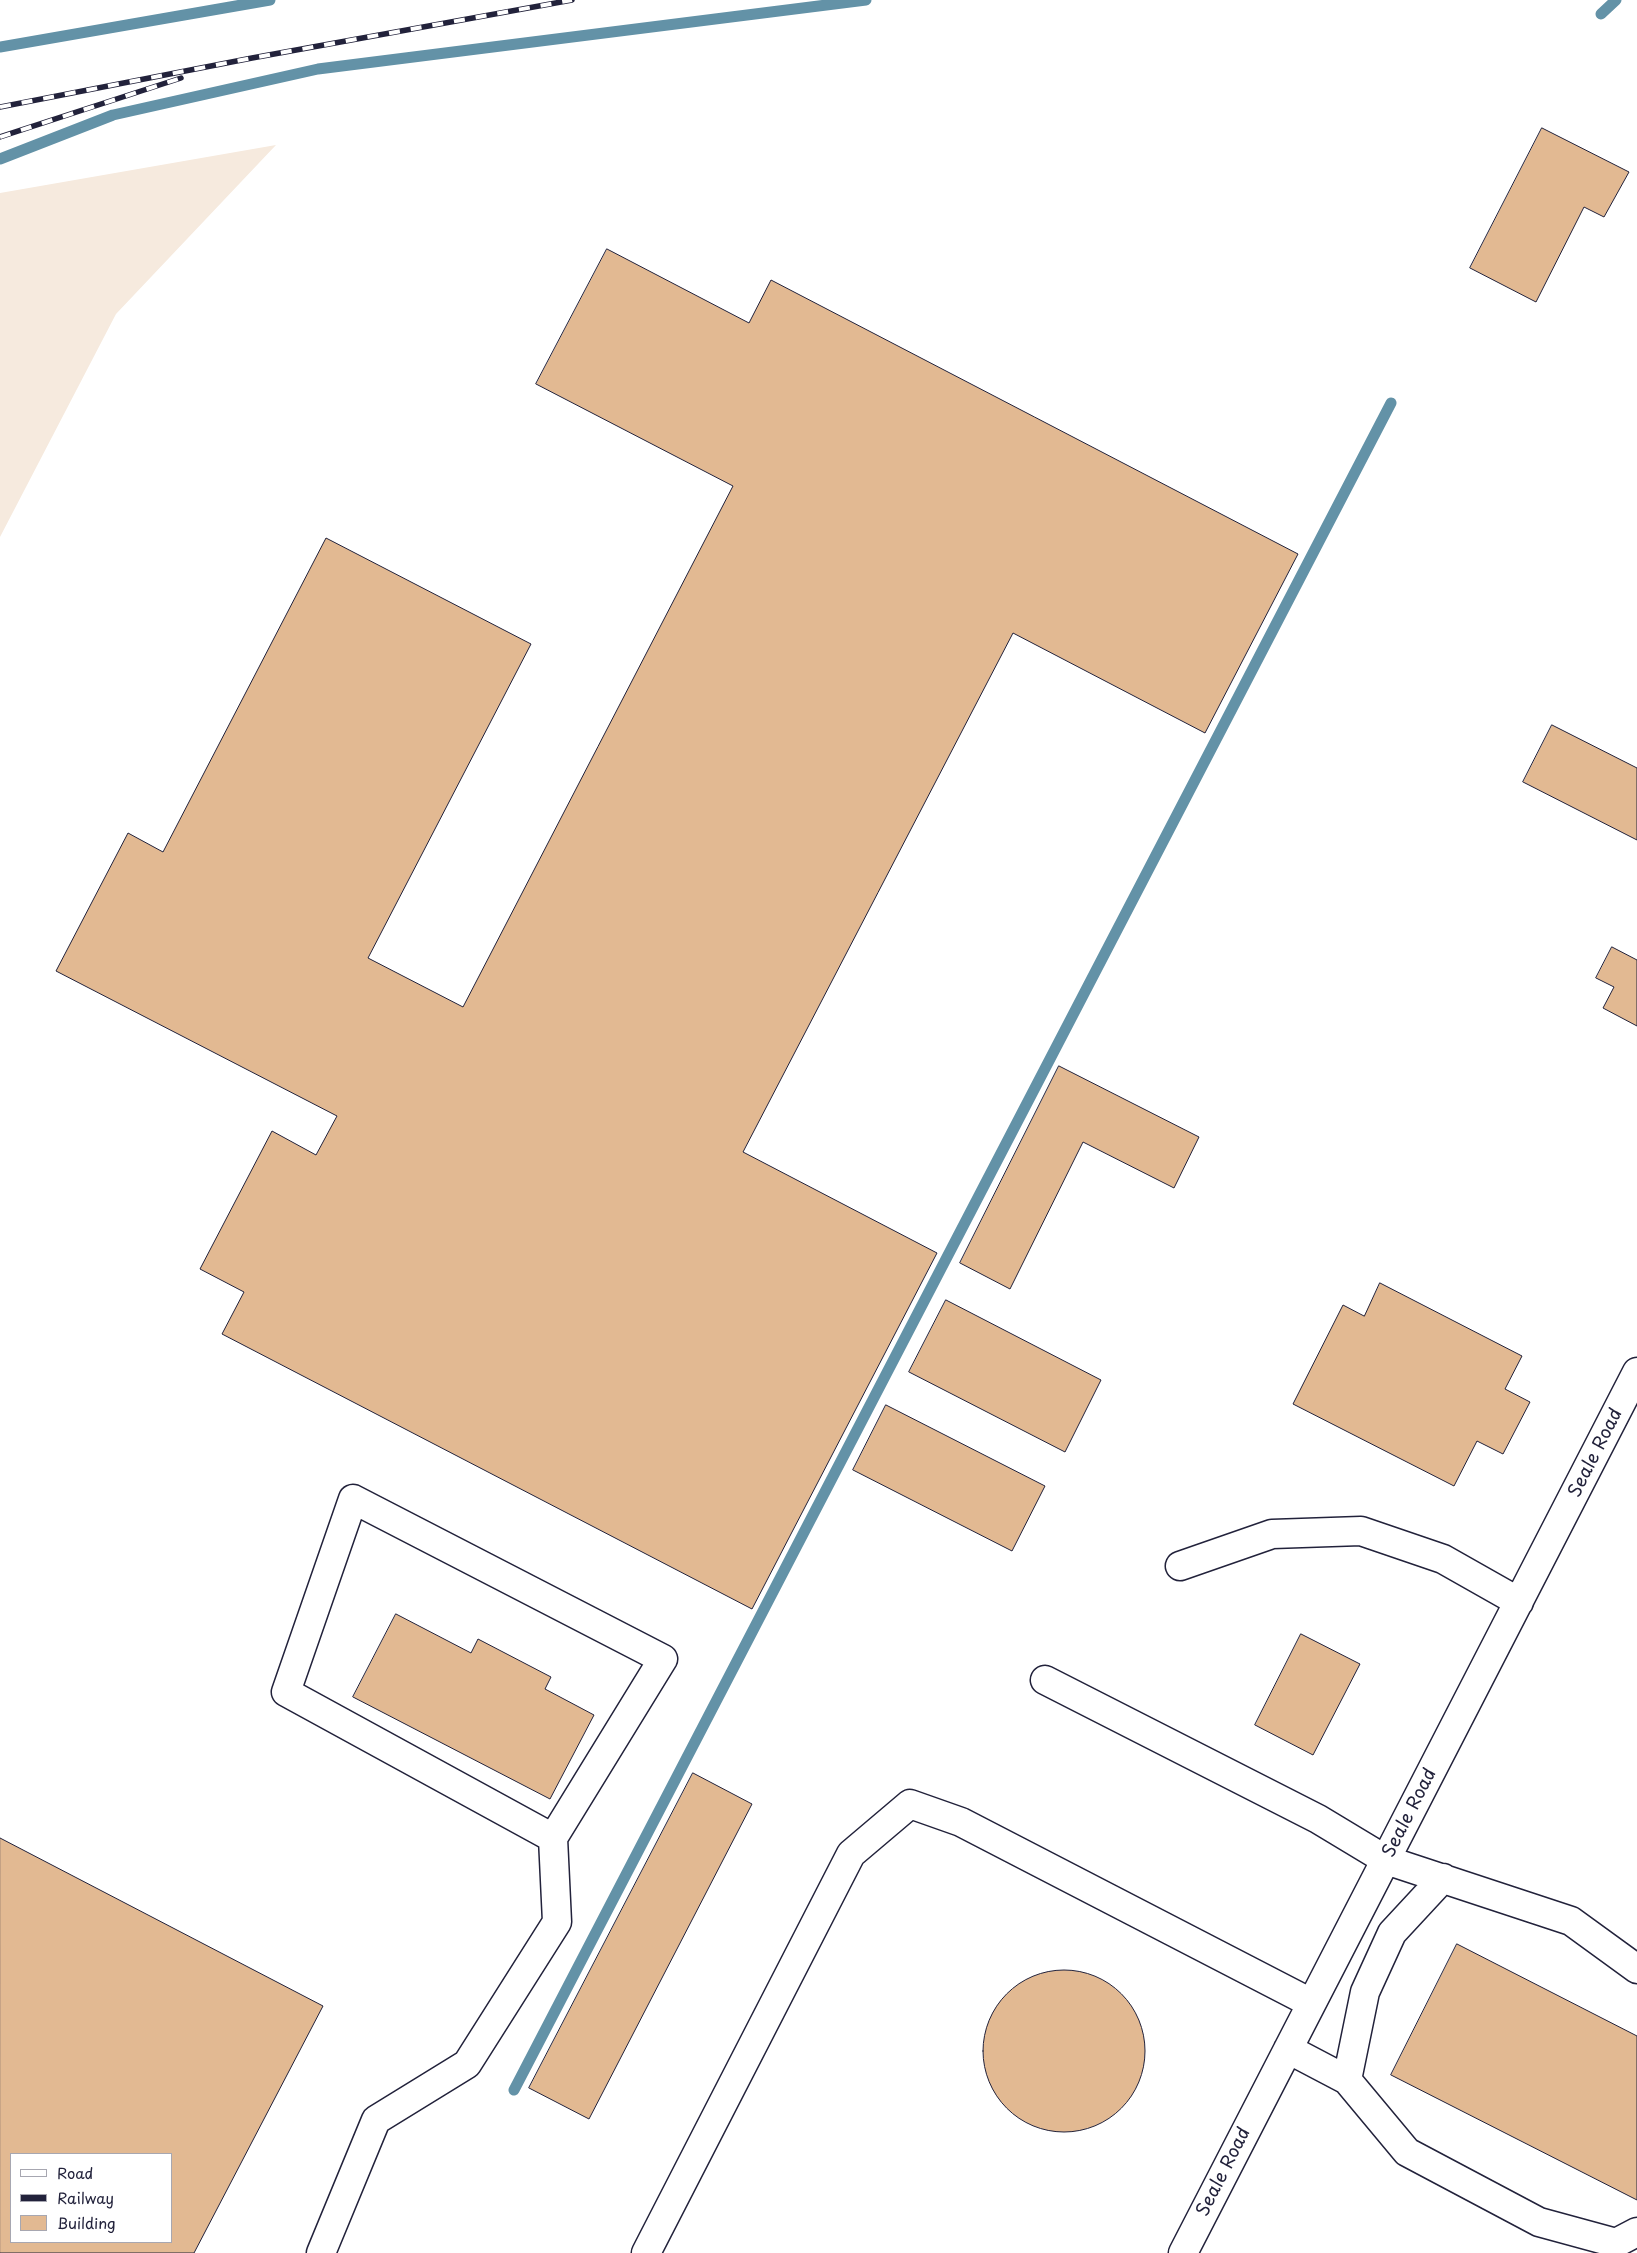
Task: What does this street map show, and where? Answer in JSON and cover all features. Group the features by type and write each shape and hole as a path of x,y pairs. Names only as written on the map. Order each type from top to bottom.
{"street":[{"name":"Seale Road","path":"1183,2253 1637,1372"},
{"path":"321,2253 376,2120 467,2064 557,1922 553,1838 662,1659 353,1499 286,1692 553,1838"},
{"path":"1180,1566 1272,1534 1361,1531 1443,1559 1519,1602"},
{"path":"1045,1680 1318,1819 1386,1860 1570,1921 1637,1968"},
{"path":"646,2253 851,1854 910,1804 961,1822 1311,2003"},
{"path":"1347,2080 1366,1992 1392,1933 1443,1878"},
{"path":"1288,2049 1347,2080 1407,2152 1539,2222 1616,2243 1637,2232"}],"shaded area":[{"path":"276,145 116,314 0,537 0,193"}],"building":[{"path":"1542,128 1629,172 1604,217 1584,207 1536,302 1470,268"},
{"path":"607,249 749,323 771,280 1298,554 1205,733 1013,633 743,1152 937,1253 752,1609 222,1334 244,1292 200,1269 272,1131 316,1155 337,1116 56,971 128,833 163,852 326,538 531,644 368,958 463,1007 733,486 536,384"},
{"path":"1552,725 1637,768 1637,840 1523,782"},
{"path":"1612,947 1637,960 1637,1026 1603,1008 1614,987 1596,978"},
{"path":"1059,1066 1199,1137 1174,1188 1083,1142 1010,1289 960,1263"},
{"path":"1380,1283 1522,1356 1505,1389 1530,1402 1503,1454 1477,1441 1454,1486 1293,1404 1343,1305 1364,1316"},
{"path":"946,1300 1101,1380 1065,1452 909,1372"},
{"path":"886,1405 1045,1486 1012,1551 853,1470"},
{"path":"396,1614 471,1653 478,1639 551,1677 545,1689 594,1715 550,1799 353,1697"},
{"path":"1301,1634 1360,1664 1313,1755 1255,1725"},
{"path":"693,1773 752,1804 589,2119 529,2088"},
{"path":"0,1838 323,2006 194,2253 0,2253"},
{"path":"1457,1944 1637,2036 1637,2200 1391,2075"},
{"path":"1072,1970 1088,1973 1102,1979 1122,1993 1132,2006 1142,2027 1145,2051 1142,2075 1132,2096 1122,2109 1109,2119 1088,2129 1056,2132 1040,2129 1026,2123 1012,2114 1001,2103 986,2075 983,2043 986,2027 992,2013 1001,1999 1012,1988 1040,1973"}],"waterway":[{"path":"0,47 270,0"},
{"path":"0,159 113,115 318,69 866,0"},
{"path":"1601,14 1616,0"},
{"path":"514,2090 1391,403"}],"railway":[{"path":"0,107 252,58 572,0"},
{"path":"0,137 181,78"}]}
